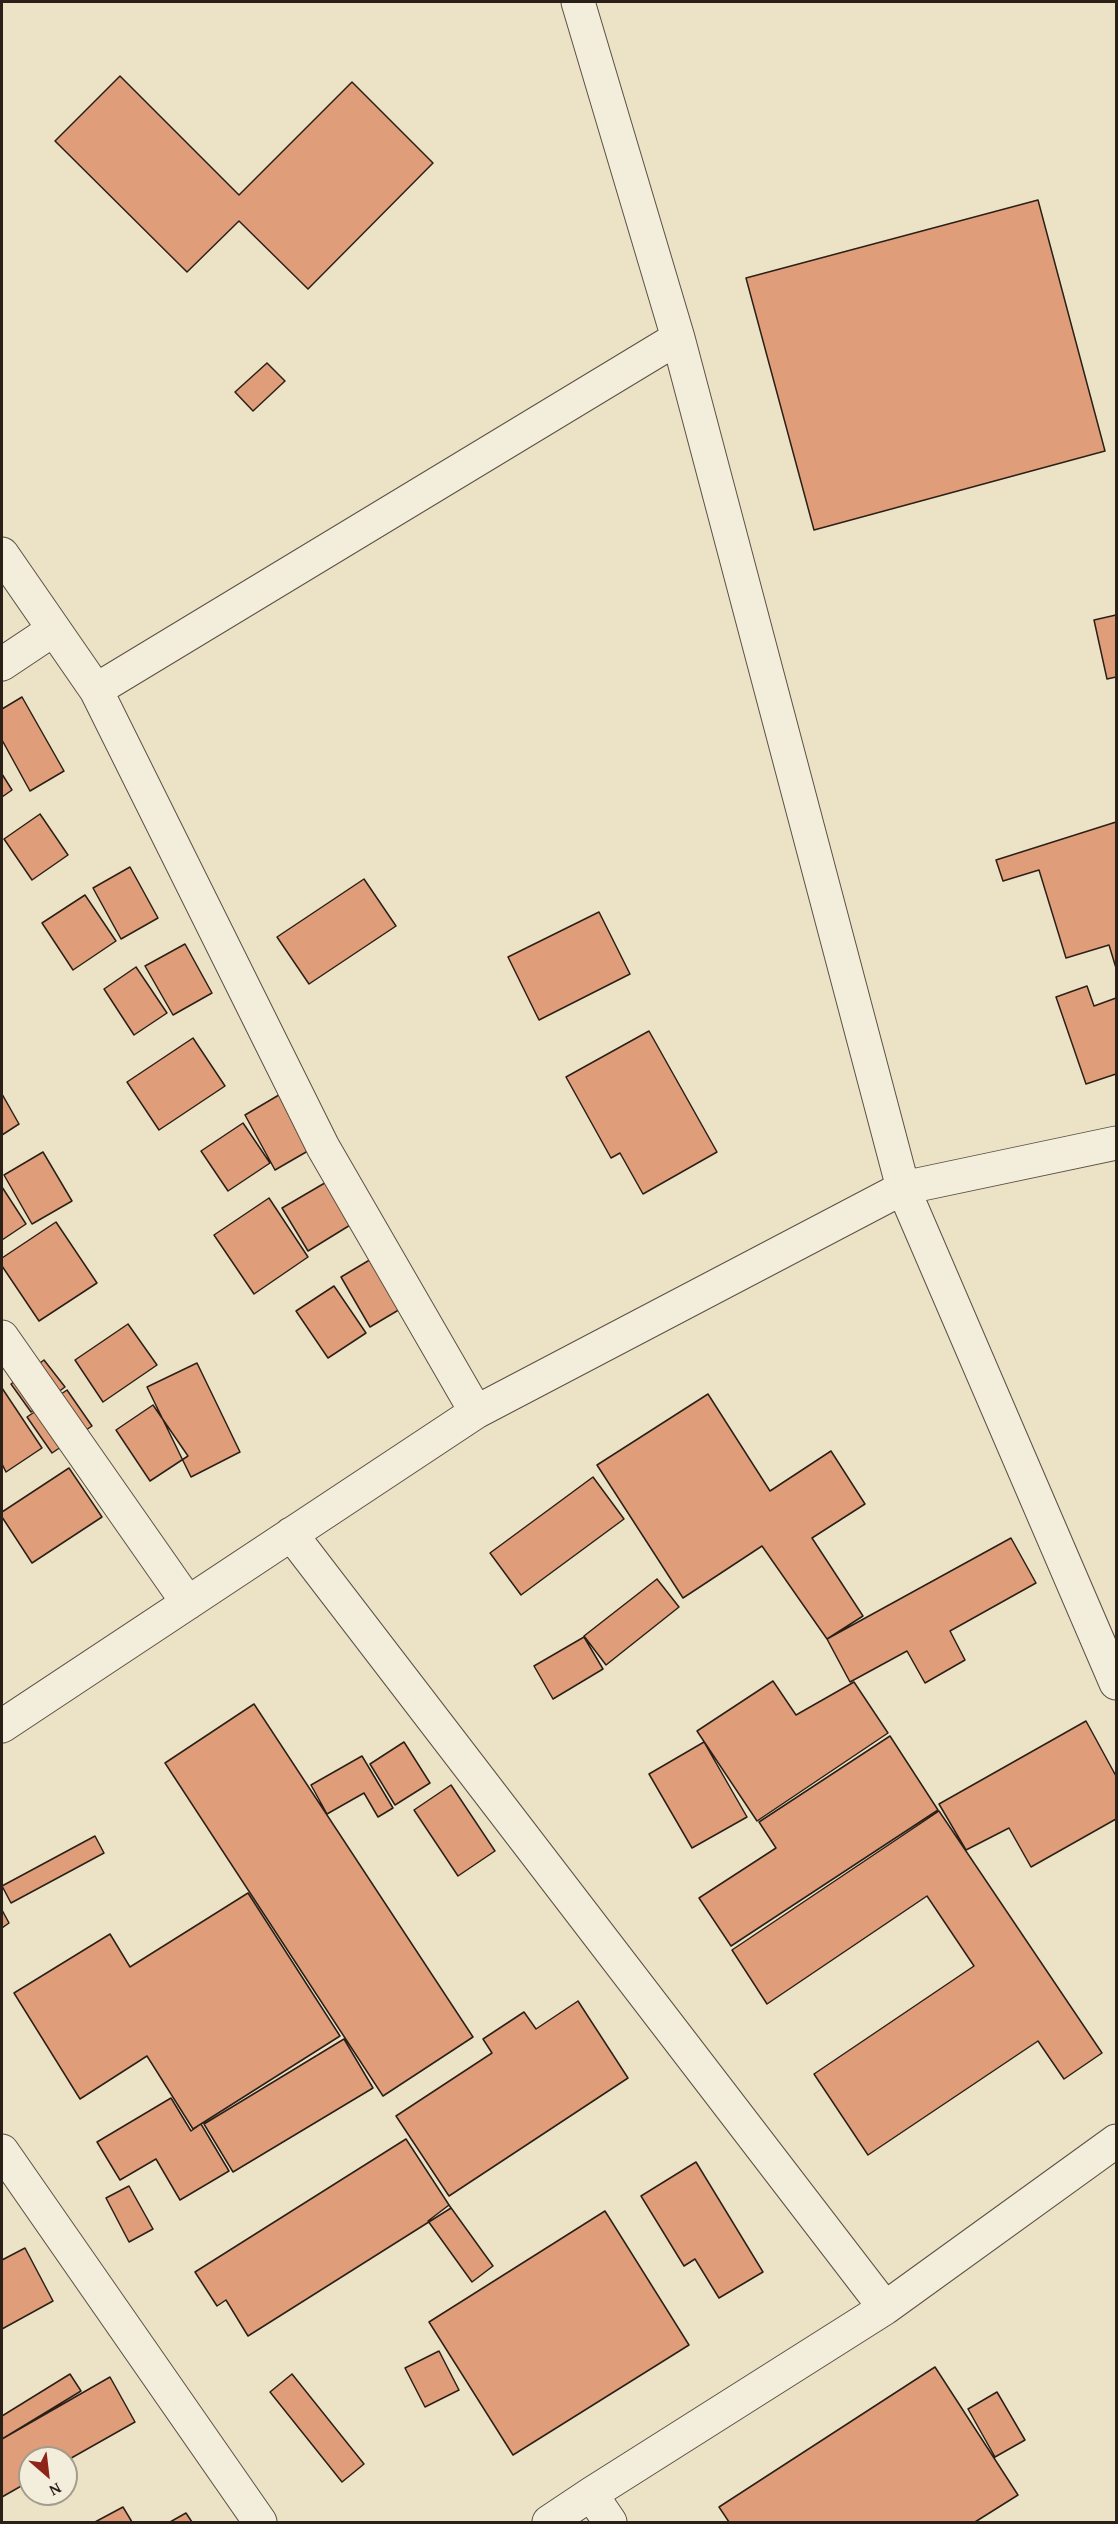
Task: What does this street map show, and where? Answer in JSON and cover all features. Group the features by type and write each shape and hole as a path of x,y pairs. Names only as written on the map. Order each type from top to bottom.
{"street":[{"path":"578,2 678,338 903,1188 1116,1683"},
{"path":"96,690 678,338"},
{"path":"2,554 96,690 323,1147 476,1412"},
{"path":"2,664 53,630"},
{"path":"2,1726 476,1412 903,1188 1116,1143"},
{"path":"2,1337 188,1603"},
{"path":"291,1534 885,2308"},
{"path":"549,2523 885,2308 1116,2141"},
{"path":"2,2151 260,2523"},
{"path":"591,2494 610,2523"}],"building":[{"path":"120,76 239,195 352,82 433,163 308,289 239,221 187,272 55,141"},
{"path":"1038,200 1105,451 814,530 746,278"},
{"path":"267,363 285,381 253,411 235,392"},
{"path":"1116,615 1116,677 1107,679 1094,620"},
{"path":"22,697 64,771 30,791 2,740 2,709"},
{"path":"2,774 12,790 2,797"},
{"path":"40,814 68,855 32,880 4,839"},
{"path":"1116,822 1116,968 1109,945 1066,958 1039,870 1003,881 996,860"},
{"path":"130,867 158,918 121,939 93,888"},
{"path":"364,879 396,926 309,984 277,937"},
{"path":"85,895 116,941 73,970 42,923"},
{"path":"599,912 630,974 539,1020 508,957"},
{"path":"185,944 212,993 173,1015 145,966"},
{"path":"136,967 167,1013 134,1035 104,989"},
{"path":"1087,986 1094,1006 1116,998 1116,1074 1086,1084 1056,997"},
{"path":"649,1031 717,1152 643,1194 620,1153 611,1158 566,1077"},
{"path":"193,1038 225,1086 159,1130 127,1082"},
{"path":"289,1089 320,1144 275,1170 245,1115"},
{"path":"2,1094 19,1124 2,1135"},
{"path":"243,1123 270,1163 228,1191 201,1151"},
{"path":"43,1152 72,1201 32,1224 4,1175"},
{"path":"335,1177 360,1219 308,1251 282,1208"},
{"path":"2,1187 26,1224 2,1240"},
{"path":"269,1198 308,1257 254,1294 214,1235"},
{"path":"56,1222 97,1283 39,1321 2,1266 2,1258"},
{"path":"378,1255 407,1305 370,1327 341,1277"},
{"path":"334,1286 366,1333 328,1358 296,1311"},
{"path":"128,1324 157,1365 103,1402 75,1360"},
{"path":"44,1360 65,1387 31,1412 11,1384"},
{"path":"197,1363 240,1452 191,1477 147,1387"},
{"path":"2,1388 42,1448 6,1472 2,1464"},
{"path":"67,1390 92,1426 52,1453 27,1417"},
{"path":"708,1394 770,1491 831,1451 865,1504 812,1538 863,1616 827,1639 762,1546 683,1598 597,1465"},
{"path":"153,1405 188,1456 150,1481 116,1430"},
{"path":"69,1468 102,1517 32,1563 2,1517 2,1512"},
{"path":"593,1477 624,1519 521,1595 490,1553"},
{"path":"1011,1538 1036,1583 950,1631 965,1660 925,1683 907,1651 850,1682 827,1639"},
{"path":"657,1579 679,1607 606,1665 584,1636"},
{"path":"584,1637 603,1669 553,1699 534,1666"},
{"path":"773,1681 796,1715 854,1682 888,1733 757,1821 697,1731"},
{"path":"254,1704 473,2037 383,2096 165,1763"},
{"path":"1086,1721 1116,1776 1116,1819 1031,1867 1009,1828 966,1850 939,1804"},
{"path":"890,1736 938,1810 731,1946 699,1898 776,1848 759,1822"},
{"path":"404,1742 430,1783 395,1805 370,1764"},
{"path":"704,1742 747,1817 692,1848 649,1774"},
{"path":"362,1756 393,1808 378,1817 364,1793 327,1814 311,1785"},
{"path":"451,1785 495,1851 458,1876 414,1810"},
{"path":"939,1811 1102,2053 1064,2079 1038,2041 868,2155 814,2074 974,1966 927,1896 767,2004 732,1950"},
{"path":"95,1836 104,1853 11,1903 2,1886"},
{"path":"248,1893 340,2036 193,2129 147,2056 80,2099 14,1993 110,1934 130,1967"},
{"path":"2,1910 9,1923 2,1928"},
{"path":"578,2001 628,2078 449,2196 396,2116 492,2053 483,2039 524,2012 536,2029"},
{"path":"344,2039 373,2088 233,2172 204,2124"},
{"path":"171,2098 191,2131 201,2124 229,2171 180,2200 156,2159 120,2180 97,2142"},
{"path":"406,2139 451,2208 248,2336 226,2300 217,2306 195,2272"},
{"path":"696,2162 763,2272 719,2298 695,2259 684,2266 641,2196"},
{"path":"129,2186 153,2229 129,2242 106,2198"},
{"path":"449,2205 493,2266 472,2282 428,2221"},
{"path":"605,2211 689,2345 513,2455 429,2322"},
{"path":"25,2248 53,2301 2,2329 2,2260"},
{"path":"439,2351 459,2390 425,2407 405,2368"},
{"path":"935,2367 1018,2495 975,2522 729,2522 719,2507"},
{"path":"70,2374 81,2391 2,2439 2,2416"},
{"path":"292,2374 364,2464 342,2482 270,2392"},
{"path":"110,2377 135,2422 78,2454 78,2446 18,2446 18,2488 2,2497 2,2439"},
{"path":"997,2392 1025,2440 995,2457 968,2409"},
{"path":"123,2507 132,2522 95,2522"},
{"path":"186,2513 192,2522 170,2522"}]}
